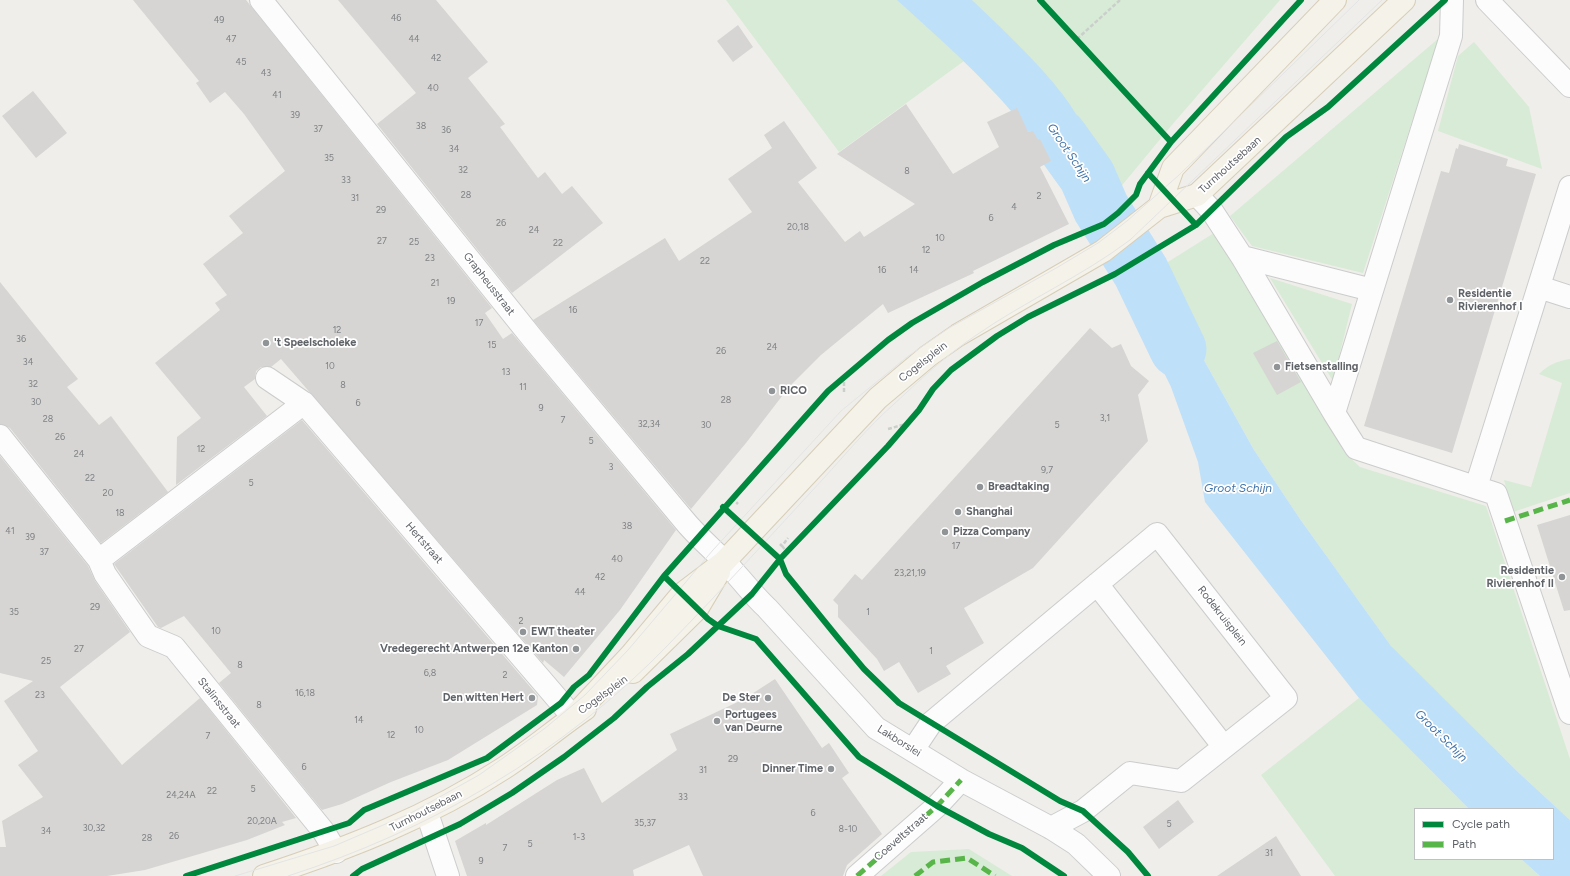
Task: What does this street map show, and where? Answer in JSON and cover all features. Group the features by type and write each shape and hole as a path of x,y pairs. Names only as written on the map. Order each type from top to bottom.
{"main road":[{"path":"1159,208 1173,168 1335,0"},
{"name":"Turnhoutsebaan","path":"1159,208 1198,195 1404,0"},
{"name":"Cogelsplein","path":"573,717 620,685 689,618 697,609 724,562 878,398 928,356 958,335 1103,251 1159,208"},
{"name":"Turnhoutsebaan","path":"264,876 336,852 427,813 504,768 573,717"}],"street":[{"name":"Grapheusstraat","path":"261,0 608,431 698,537 724,562"},
{"path":"1334,413 1451,36 1452,0"},
{"path":"1487,0 1570,86"},
{"path":"1476,487 1570,187"},
{"path":"1198,195 1212,211 1242,257 1356,448 1496,494 1570,714"},
{"path":"1242,257 1372,290"},
{"path":"1539,287 1570,297"},
{"name":"Hertstraat","path":"267,378 304,403 573,717"},
{"path":"99,560 304,403"},
{"name":"Stalinsstraat","path":"0,436 99,560 105,574 148,636 174,647 324,832 336,852"},
{"name":"Rodekruisplein","path":"913,750 932,723 1157,534 1286,698 1180,781 1130,773 1083,811 1051,828"},
{"name":"Lakborslei","path":"724,562 876,728 962,780 1051,828 1076,844 1109,876"},
{"path":"1097,584 1224,748"},
{"name":"Coeveltstraat","path":"857,876 936,806 962,780"},
{"path":"427,813 448,876"}],"path":[{"path":"1077,38 1120,0"},
{"path":"1072,33 1082,44"},
{"path":"838,381 849,371"},
{"path":"844,376 844,394"},
{"path":"885,430 908,422"},
{"path":"897,435 908,422"},
{"path":"737,492 730,500 738,504"},
{"path":"782,546 785,554 792,546"}],"green space":[{"path":"726,0 1280,0 1171,126 1114,195 1081,215 1041,139 1038,140 1033,131 1028,132 1012,111 964,61 839,152"},
{"path":"1439,38 1363,273 1252,246 1230,216"},
{"path":"1474,42 1529,107 1542,169 1438,131 1458,56"},
{"path":"1214,233 1345,453 1360,467 1486,506 1570,759 1570,820 1519,773 1393,649 1300,519 1254,450 1205,362 1160,267"},
{"path":"1270,278 1352,304 1333,381"},
{"path":"1570,359 1570,493 1513,512 1504,480 1531,487 1562,383 1539,374 1553,364"},
{"path":"1359,698 1468,808 1414,808 1414,860 1522,860 1540,876 1335,876 1261,775"},
{"path":"969,849 1012,876 881,876 911,852"}],"water":[{"name":"Groot Schijn","path":"897,0 972,0 1031,57 1063,95 1085,130 1114,195 1081,215 1040,139 1038,140 1033,131 1028,132 1014,114 982,80 949,47"},
{"name":"Groot Schijn","path":"1160,267 1205,362 1254,450 1300,519 1391,646 1519,773 1570,820 1570,876 1540,876 1522,860 1554,860 1554,808 1468,808 1359,698 1205,502 1198,462 1171,387 1123,289"}],"building":[{"path":"133,0 246,0 492,308 485,313 503,339 512,333 676,530 620,610 564,677 544,660 543,663 281,359 271,367 261,367 256,371 255,379 244,387 267,416 176,485 177,437 201,418 155,363 220,310 215,303 227,295 203,264 243,233 229,216 285,171 244,114 225,92 210,103 196,83 199,81"},
{"path":"338,0 436,0 488,62 468,78 505,124 500,127 538,178 545,172 562,194 572,186 603,223 512,293 377,124 416,93"},
{"path":"738,25 753,47 733,62 717,41"},
{"path":"33,91 67,133 36,158 2,116"},
{"path":"906,104 953,174 999,147 987,122 1017,108 1028,132 1033,131 1038,140 1040,139 1051,161 1040,167 1069,224 973,271 974,273 888,313 883,304 821,355 789,387 746,443 691,509 533,320 665,238 679,261 752,212 728,179 772,148 764,135 784,121 817,168 798,182 845,242 860,231 864,237 915,204 837,154"},
{"name":"Residentie Rivierenhof I","path":"1459,144 1508,159 1506,166 1536,174 1452,453 1364,426 1441,171 1449,173 1456,148 1458,149"},
{"path":"0,282 78,379 67,387 99,425 111,416 168,492 101,543 10,428 0,424"},
{"path":"1090,328 1112,348 1121,344 1131,366 1149,381 1138,395 1148,441 1033,568 964,608 984,643 946,666 951,674 918,693 899,662 884,671 877,659 838,617 838,605 833,600 855,574 862,580"},
{"name":"Fietsenstalling","path":"1277,341 1301,382 1277,395 1253,353"},
{"path":"302,420 538,696 537,705 448,760 391,782 342,804 322,810 219,683 231,673 184,616 161,628 158,627 114,564"},
{"path":"0,456 88,566 95,581 130,632 60,687 122,765 200,698 296,818 282,822 285,825 247,840 145,870 107,876 0,876 0,847 6,847 2,821 43,797 18,765 38,751 4,701 33,681 0,673"},
{"name":"Residentie Rivierenhof II","path":"1570,515 1570,610 1564,611 1537,525"},
{"path":"775,679 822,748 829,743 849,773 842,778 882,834 847,865 843,876 703,876 689,845 633,870 634,876 467,876 455,841 486,823 486,825 557,780 584,768 602,803 677,750 670,734 744,699"},
{"path":"1178,800 1194,822 1159,849 1143,827"},
{"path":"1276,836 1301,876 1217,876"}],"waterway":[{"name":"Groot Schijn","path":"1059,137 1087,176 1101,208 1141,272 1178,349"}],"tram line":[{"path":"235,876 334,846 409,814 479,775 544,729 585,695 628,650 713,550 841,411 907,357 949,328 1098,243 1127,221 1179,175 1359,0"},
{"path":"288,876 393,836 444,811 493,784 540,753 585,720 628,683 669,644 747,562 866,431 922,378 953,352 994,323 1092,266 1130,240 1382,0"}],"marked path":[{"path":"1505,521 1570,500"},
{"path":"857,876 937,806 961,780"},
{"path":"915,876 933,862 967,858 995,876"}],"cycle path":[{"path":"1040,0 1171,142"},
{"path":"186,876 349,823 364,810 487,758 561,703 574,687 589,675 664,576 828,391 888,340 912,323 983,282 1054,245 1104,224 1118,213 1136,195 1140,184 1171,142 1301,0"},
{"path":"353,876 362,869 460,824 512,793 564,757 614,718 647,687 688,654 752,594 780,559 888,446 919,410 933,389 951,370 997,336 1028,317 1115,274 1196,225 1286,137 1328,107 1445,0"},
{"path":"1148,173 1196,225"},
{"path":"723,507 780,559 786,574 838,638 864,669 899,703 1060,801 1083,811 1128,852 1148,876"},
{"path":"664,576 708,619 718,626 756,639 859,757 937,806 989,834 1022,848 1064,876"}],"place":[{"name":"Residentie Rivierenhof I","path":"1450,300"},
{"name":"'t Speelscholeke","path":"266,343"},
{"name":"Fietsenstalling","path":"1277,367"},
{"name":"RICO","path":"772,391"},
{"name":"Breadtaking","path":"980,487"},
{"name":"Shanghai","path":"958,512"},
{"name":"Pizza Company","path":"945,532"},
{"name":"Residentie Rivierenhof II","path":"1562,577"},
{"name":"EWT theater","path":"523,632"},
{"name":"Vredegerecht Antwerpen 12e Kanton","path":"576,649"},
{"name":"Den witten Hert","path":"532,698"},
{"name":"De Ster","path":"768,698"},
{"name":"Portugees van Deurne","path":"717,721"},
{"name":"Dinner Time","path":"831,769"}]}
